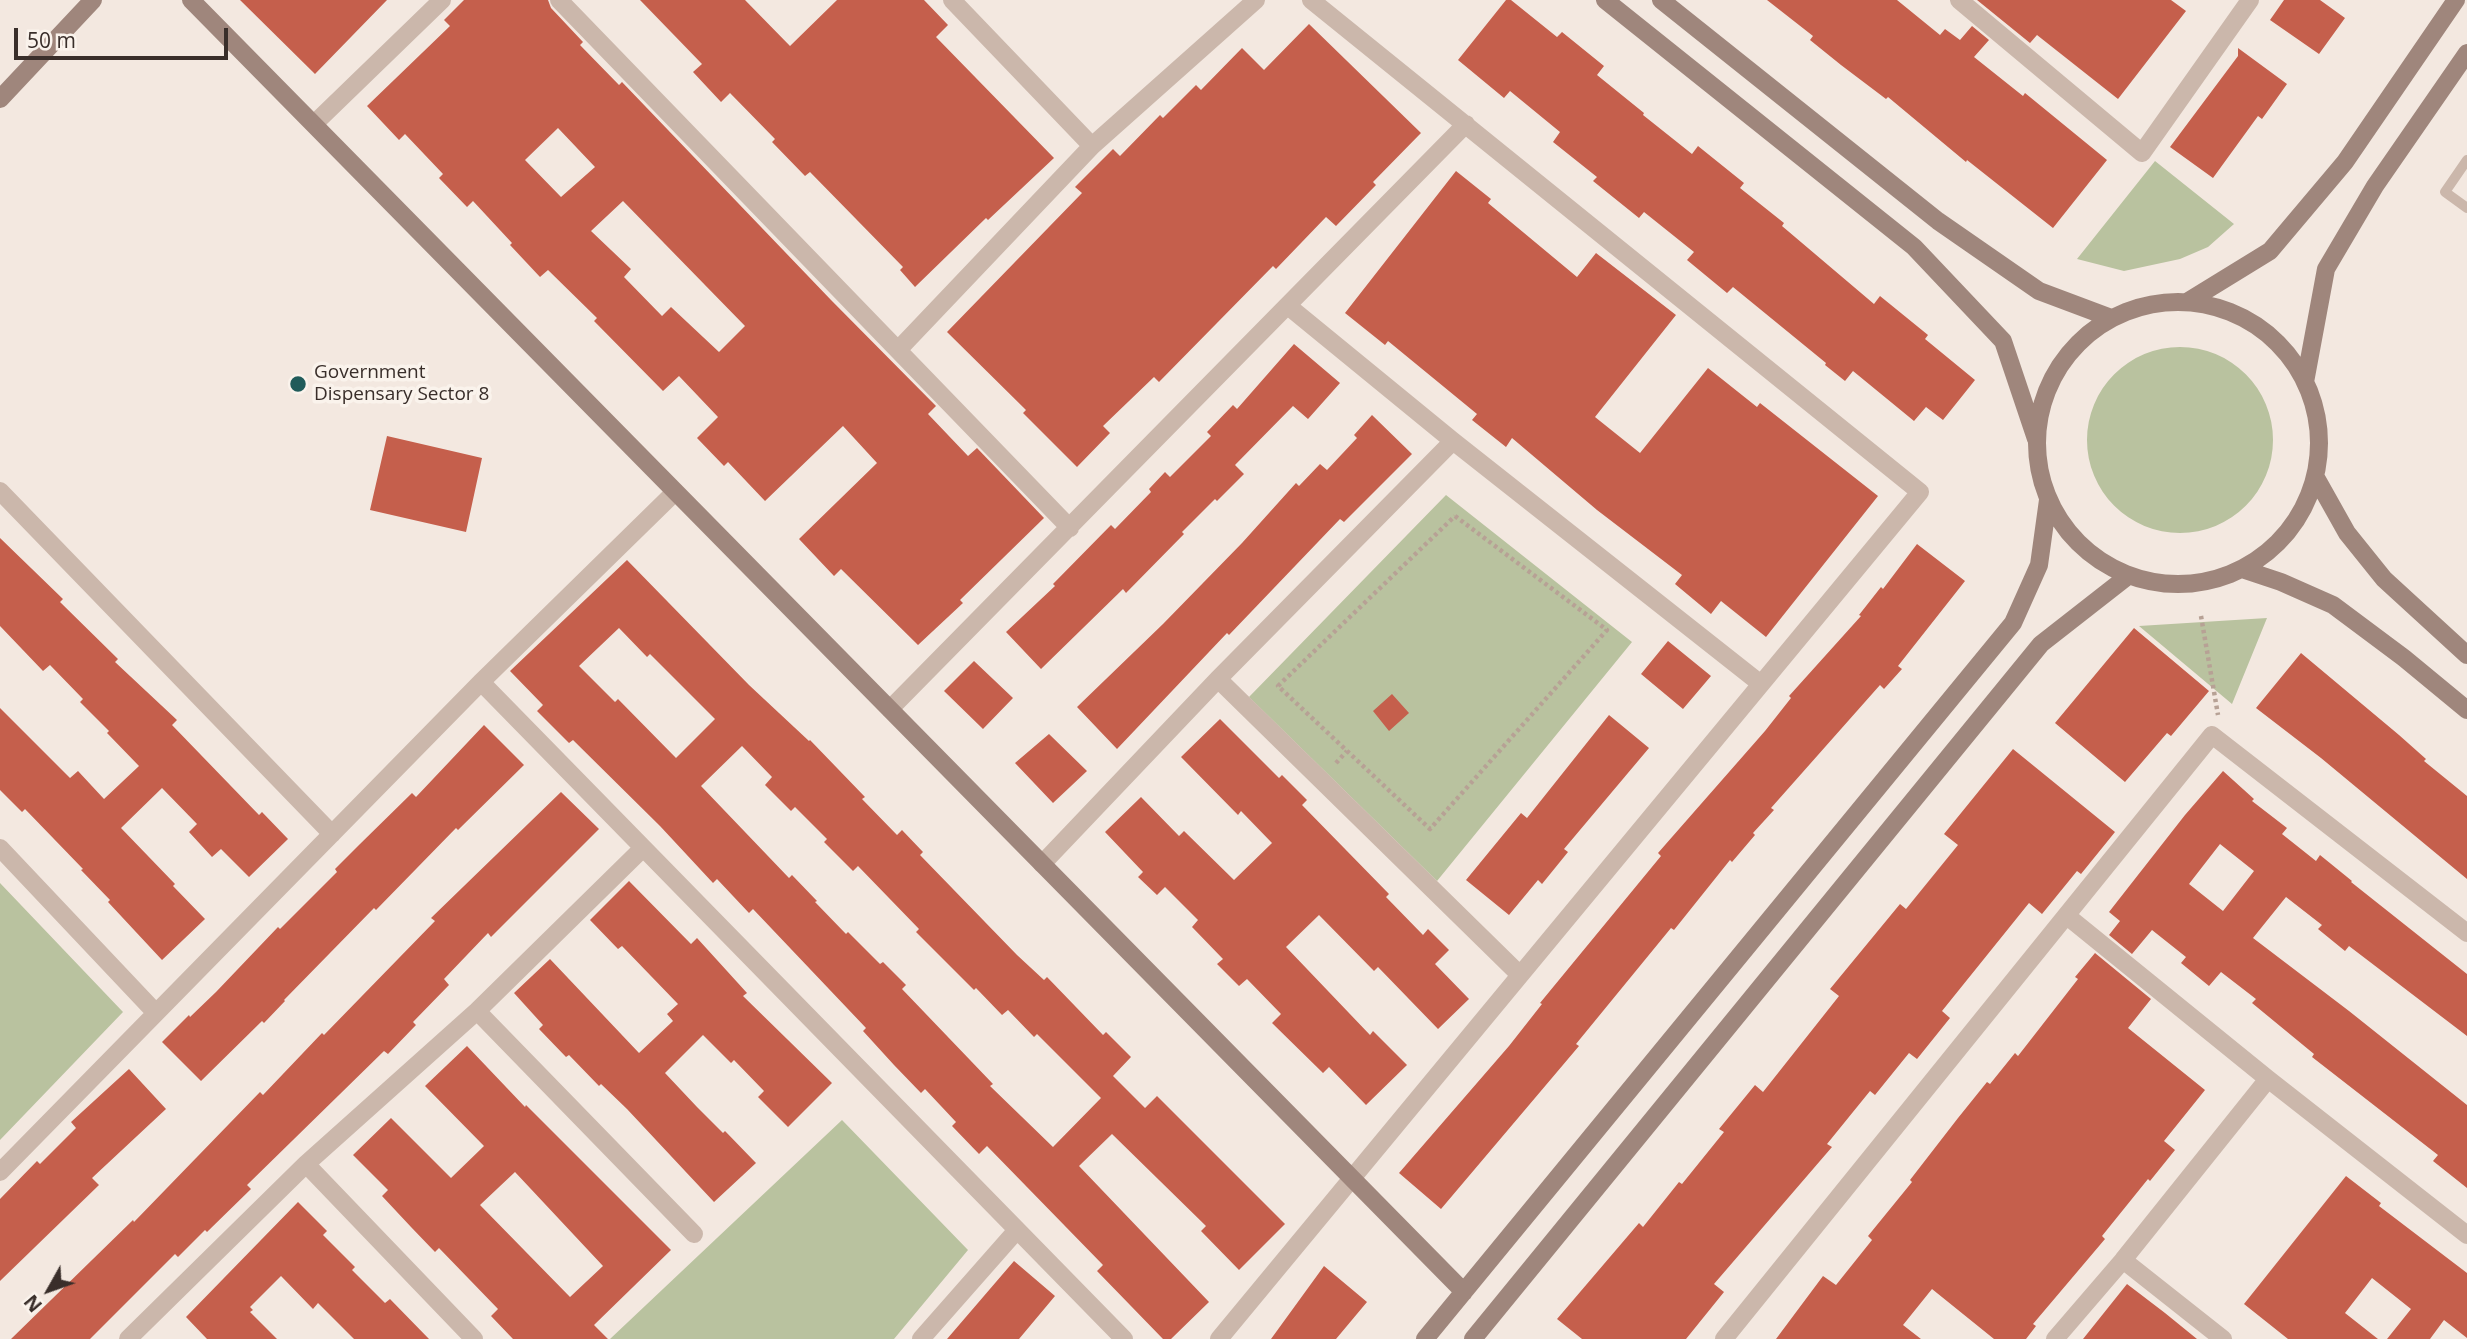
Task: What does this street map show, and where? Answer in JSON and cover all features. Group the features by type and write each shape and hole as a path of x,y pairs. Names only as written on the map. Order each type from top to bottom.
{"street":[{"path":"0,99 93,0"},
{"path":"191,0 1464,1292"},
{"path":"314,124 442,0"},
{"path":"559,0 1070,528"},
{"path":"952,0 1092,146"},
{"path":"898,350 1092,146 1256,0"},
{"path":"1219,1339 1920,492 1311,0"},
{"path":"1605,0 1914,247 2003,341 2036,439 2038,463 2048,500 2060,522 2078,544 2096,558 2128,576 2167,584 2181,585 2223,577 2242,569 2277,545 2290,530 2305,505 2315,476 2319,442 2317,421 2305,382 2292,361 2269,335 2227,311 2187,302 2138,307 2111,318 2077,343 2052,376 2046,391 2036,439"},
{"path":"1661,0 1938,221 2039,291 2111,318"},
{"path":"1961,1 2141,152 2250,0"},
{"path":"2187,302 2270,251 2345,162 2456,0"},
{"path":"2305,382 2326,269 2375,186 2467,52"},
{"path":"890,709 1466,124"},
{"path":"1288,306 1453,441 1761,684"},
{"path":"1042,864 1218,678 1453,441"},
{"path":"2315,476 2347,533 2384,579 2467,655"},
{"path":"0,1172 481,682 675,492"},
{"path":"1,495 332,834"},
{"path":"1425,1339 2013,623 2039,565 2048,500"},
{"path":"2242,569 2281,582 2333,605 2467,710"},
{"path":"1473,1339 2041,644 2128,576"},
{"path":"1218,678 1520,975"},
{"path":"481,682 1124,1339"},
{"path":"1724,1339 2212,735 2467,933"},
{"path":"0,848 156,1013"},
{"path":"134,1337 306,1164 477,1011 643,848"},
{"path":"2067,916 2467,1236"},
{"path":"477,1011 694,1234"},
{"path":"2056,1339 2268,1079"},
{"path":"306,1164 474,1339"},
{"path":"921,1339 1017,1230"},
{"path":"2123,1259 2223,1339"}],"lane":[{"path":"2467,160 2445,192 2467,208"}],"path":[{"path":"1455,516 1607,630 1430,829 1279,686 1455,516"},
{"path":"2201,616 2223,743"}],"green space":[{"path":"2155,161 2234,224 2208,247 2180,259 2124,271 2077,259"},
{"path":"2180,347 2216,354 2232,362 2246,374 2258,388 2266,404 2273,440 2266,476 2258,492 2246,506 2232,518 2216,526 2180,533 2144,526 2128,518 2114,506 2102,492 2094,476 2087,440 2094,404 2102,388 2114,374 2128,362 2144,354"},
{"path":"1446,495 1632,642 1437,881 1249,697"},
{"path":"2267,618 2232,704 2139,626"},
{"path":"0,883 123,1012 0,1140"},
{"path":"842,1120 968,1250 894,1339 610,1339"}],"building":[{"path":"240,0 387,0 315,74"},
{"path":"464,0 548,0 551,8 583,42 580,45 619,85 622,82 936,406 928,414 968,456 977,448 1044,518 960,600 963,603 918,645 841,569 834,576 799,539 877,463 843,426 765,501 728,462 724,466 697,438 718,417 679,376 663,391 594,321 597,318 548,270 540,277 473,201 467,207 439,178 443,174 405,134 399,140 367,106 450,26 444,20","holes":["558,128 595,167 561,197 525,160","623,201 745,326 719,352 671,307 662,316 624,277 631,269 591,231"]},
{"path":"640,0 745,0 790,46 837,0 924,0 948,25 936,37 1054,158 988,220 986,218 915,287 900,270 903,267 810,172 805,176 772,142 775,139 730,93 721,102 693,72 702,64"},
{"path":"1506,0 1511,0 1557,37 1562,32 1604,66 1597,75 1644,113 1643,115 1692,154 1698,146 1744,183 1740,188 1784,223 1782,226 1874,304 1880,296 1928,335 1925,339 1975,380 1943,420 1926,407 1914,421 1853,371 1845,381 1733,287 1727,293 1687,260 1694,252 1644,212 1639,218 1593,181 1597,177 1553,142 1560,132 1510,91 1504,98 1458,60"},
{"path":"1767,0 1897,0 1940,35 1945,29 1960,40 1972,26 1989,40 1974,57 2023,96 2025,93 2107,160 2053,228 1967,160 1966,162 1888,97 1886,99 1841,65 1810,40 1813,36"},
{"path":"1977,0 2171,0 2186,11 2118,99 2037,35 2030,43"},
{"path":"2284,0 2320,0 2345,18 2319,54 2270,20"},
{"path":"1309,24 1421,133 1373,182 1376,185 1336,226 1326,217 1276,269 1273,266 1159,382 1154,377 1103,426 1110,433 1077,467 1023,413 1026,410 947,332 1082,193 1075,187 1113,149 1120,156 1160,115 1163,118 1196,85 1201,90 1242,48 1264,70"},
{"path":"2238,48 2287,84 2262,119 2258,116 2213,178 2170,147 2238,56"},
{"path":"1456,171 1491,199 1488,203 1577,277 1596,253 1676,315 1595,417 1640,453 1708,368 1757,407 1760,403 1878,496 1766,637 1721,601 1711,614 1675,584 1682,575 1597,510 1512,438 1506,447 1472,420 1477,414 1388,341 1385,345 1345,313"},
{"path":"1294,344 1340,383 1308,419 1293,406 1235,465 1244,474 1182,532 1184,534 1126,593 1123,589 1041,669 1006,632 1055,586 1053,584 1111,525 1115,529 1151,492 1149,489 1165,472 1170,477 1211,436 1207,432 1233,405 1237,409"},
{"path":"1372,415 1412,454 1344,522 1340,519 1117,749 1077,707 1163,624 1296,483 1299,486 1320,464 1327,470 1357,438 1354,435"},
{"path":"387,436 482,458 466,532 370,510"},
{"path":"0,538 63,599 60,602 118,659 115,662 177,720 172,725 259,815 262,812 288,839 249,877 221,849 212,857 189,832 197,824 162,788 121,828 205,919 162,960 108,902 110,900 81,870 83,869 25,809 22,812 0,790 0,708 70,778 78,771 104,799 139,766 80,702 83,699 50,665 43,671 0,626"},
{"path":"1917,544 1965,581 1898,666 1902,669 1884,689 1880,685 1771,808 1774,810 1753,833 1755,835 1732,862 1730,860 1674,930 1671,928 1576,1044 1579,1046 1441,1209 1399,1173 1509,1046 1542,1004 1540,1003 1661,856 1658,853 1765,731 1791,698 1789,696 1861,616 1859,615 1881,587 1883,589"},
{"path":"627,560 749,685 810,740 897,835 902,830 923,852 920,855 1017,955 1044,980 1047,977 1103,1035 1106,1032 1131,1057 1113,1076 1145,1108 1157,1096 1285,1224 1239,1270 1201,1231 1206,1226 1112,1134 1079,1166 1209,1302 1171,1339 1163,1339 1097,1271 1103,1265 987,1146 979,1154 952,1126 956,1122 925,1089 921,1093 894,1065 863,1031 866,1028 753,909 749,913 717,879 713,883 573,740 569,743 537,711 543,705 510,671","holes":["619,628 647,657 650,654 715,719 676,758 618,699 615,702 579,666","742,746 772,777 765,785 791,811 795,807 827,839 824,842 853,871 858,866 919,929 916,932 974,990 976,988 1002,1015 1008,1010 1034,1037 1037,1034 1101,1098 1053,1147 990,1086 993,1084 902,989 906,985 848,932 846,934 792,875 789,878 701,786"]},
{"path":"2134,628 2209,691 2171,736 2167,733 2125,782 2055,723"},
{"path":"1668,641 1711,676 1683,709 1641,674"},
{"path":"2301,653 2467,796 2467,879 2256,708"},
{"path":"974,661 1013,698 983,729 944,691"},
{"path":"1392,694 1409,713 1389,731 1373,711"},
{"path":"1609,715 1649,748 1564,849 1568,852 1542,884 1538,880 1509,915 1466,880 1521,813 1527,818"},
{"path":"1220,719 1279,778 1282,775 1307,800 1302,805 1389,894 1386,897 1423,935 1428,929 1449,950 1435,964 1469,999 1438,1029 1378,967 1374,971 1319,915 1286,947 1370,1035 1373,1031 1407,1065 1366,1105 1329,1067 1323,1073 1272,1023 1281,1014 1247,979 1239,986 1217,964 1223,959 1192,927 1198,920 1165,887 1157,895 1138,877 1143,872 1105,832 1141,797 1179,836 1184,831 1234,880 1272,843 1241,811 1238,815 1181,757"},
{"path":"484,725 524,765 458,830 456,828 376,910 374,908 264,1023 262,1021 201,1081 162,1042 216,992 278,927 280,929 337,872 335,869 412,793 416,797"},
{"path":"1049,734 1087,771 1053,803 1015,763"},
{"path":"2013,749 2115,832 2081,874 2077,871 2042,914 2029,903 1942,1011 1950,1018 1917,1059 1909,1053 1875,1095 1870,1091 1827,1144 1832,1147 1714,1284 1724,1292 1686,1339 1582,1339 1557,1319 1639,1223 1643,1227 1679,1182 1682,1184 1724,1132 1719,1129 1755,1085 1763,1092 1839,996 1830,989 1900,904 1906,909 1958,845 1944,834"},
{"path":"2223,771 2254,799 2252,801 2287,828 2282,834 2316,861 2320,855 2467,974 2467,1036 2349,946 2345,951 2318,929 2322,925 2286,897 2253,938 2467,1105 2467,1188 2433,1161 2438,1155 2312,1057 2314,1054 2252,1003 2256,999 2221,972 2209,986 2181,963 2186,957 2152,930 2132,954 2109,935 2120,921 2109,912","holes":["2220,844 2254,871 2223,911 2189,884"]},
{"path":"561,792 599,829 491,937 488,933 444,979 449,985 413,1022 416,1025 388,1054 384,1051 247,1185 251,1189 178,1257 175,1254 90,1339 11,1339 133,1220 134,1222 260,1092 263,1095 322,1033 324,1035 435,921 431,918"},
{"path":"629,881 691,944 697,938 747,993 743,996 832,1083 788,1127 758,1097 764,1091 734,1060 731,1063 703,1035 665,1073 756,1163 714,1202 627,1109 601,1084 599,1086 569,1055 566,1057 539,1029 543,1025 514,993 550,959 639,1053 673,1021 667,1014 678,1004 622,946 618,949 590,920"},
{"path":"2095,953 2151,999 2128,1028 2205,1090 2164,1141 2175,1150 2102,1236 2105,1239 2033,1324 2036,1326 2026,1339 1994,1339 1932,1289 1903,1325 1921,1339 1776,1339 1823,1276 1836,1285 1872,1240 1868,1236 1912,1182 1910,1180 1958,1118 2015,1053 2018,1056"},
{"path":"467,1046 525,1107 526,1105 671,1250 594,1325 608,1339 513,1339 491,1316 498,1309 439,1248 435,1252 382,1196 388,1190 353,1155 391,1118 451,1178 484,1146 425,1086","holes":["515,1172 603,1266 570,1297 480,1205"]},
{"path":"129,1069 166,1109 92,1178 99,1185 0,1281 0,1199 37,1161 40,1164 76,1128 71,1122"},
{"path":"2346,1176 2381,1203 2379,1206 2467,1273 2467,1338 2444,1320 2430,1339 2387,1339 2411,1309 2372,1278 2345,1313 2378,1339 2288,1339 2244,1304"},
{"path":"298,1202 327,1231 323,1235 355,1267 352,1270 385,1303 390,1299 429,1339 354,1339 318,1303 313,1309 281,1276 250,1307 253,1310 250,1312 277,1339 207,1339 186,1317"},
{"path":"1014,1261 1055,1296 1019,1339 947,1339"},
{"path":"1324,1266 1367,1302 1336,1339 1271,1339"},
{"path":"2127,1284 2165,1313 2197,1339 2083,1339"}],"place":[{"name":"Government Dispensary Sector 8","path":"298,384"}]}
